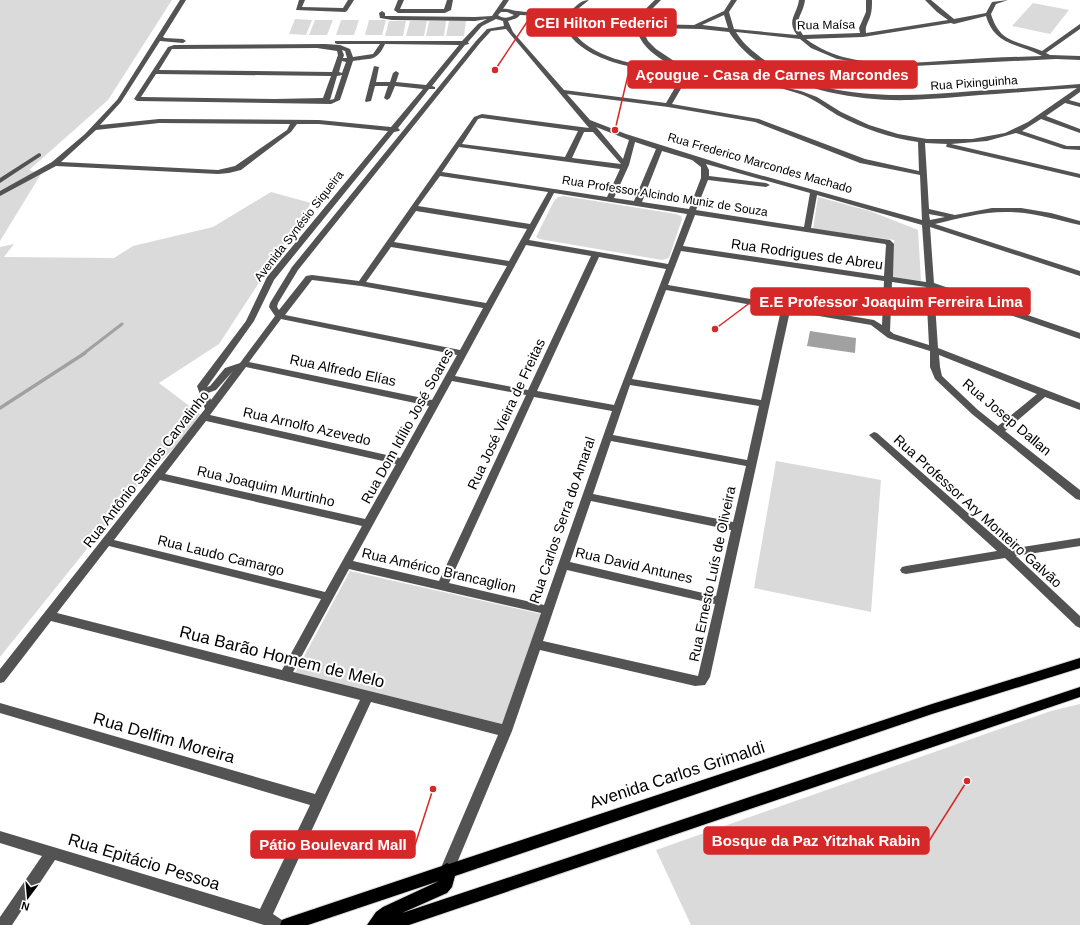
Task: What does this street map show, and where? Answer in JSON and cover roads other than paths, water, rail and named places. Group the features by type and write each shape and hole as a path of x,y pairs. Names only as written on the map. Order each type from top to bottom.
{"main road":[{"name":"Avenida Carlos Grimaldi","path":"287,925 932,708 1080,663"},
{"path":"388,925 1080,692"},
{"path":"374,925 388,912 442,888 446,884 448,878 447,870"}],"street":[{"path":"0,194 55,164 94,128 119,101 183,0"},
{"path":"302,0 298,9 343,10 347,9 351,0"},
{"path":"401,0 397,10 398,11 445,12 448,10 450,0"},
{"path":"506,0 502,4 502,21 564,92 625,166"},
{"path":"512,0 510,4 514,13"},
{"path":"565,21 570,12 586,0"},
{"path":"658,0 646,12 641,20 640,26 642,38 649,47 687,73"},
{"path":"686,27 709,21 726,12 734,0"},
{"path":"802,0 802,6 795,19 794,27 800,37 810,46 840,57 861,62 894,65 1045,55 1080,58"},
{"path":"863,35 862,28 868,18 870,9 869,0"},
{"path":"928,0 939,11 954,22"},
{"path":"1005,0 994,2 988,14 990,24 1003,39 1045,55"},
{"path":"479,27 489,30 514,13 542,14 570,12"},
{"name":"Rua Pixinguinha","path":"726,12 730,30 742,46 761,61 786,76 829,89 884,97 909,98 1080,87"},
{"path":"382,13 382,17 392,18 475,19 502,21 514,13 565,21"},
{"name":"Rua Maísa","path":"640,26 730,30 800,37 863,35 954,22 988,14"},
{"name":"Avenida Synésio Siqueira","path":"203,391 202,386 204,383 250,321 270,279 463,44 479,27 502,21"},
{"path":"565,21 574,39 585,47 608,58 644,67 758,82 784,87 816,98 838,112 862,124 885,132 1080,176"},
{"path":"1045,55 1080,26"},
{"name":"Avenida Synésio Siqueira","path":"278,316 273,307 274,303 295,269 441,89 448,78 489,30"},
{"path":"160,37 163,40 172,41 463,44 478,42"},
{"path":"349,57 362,52 366,43"},
{"path":"341,58 375,56 378,54 383,43"},
{"path":"174,47 344,48 348,50 349,57 337,99 334,102 136,99 170,48 174,47"},
{"path":"275,101 326,100 341,58 339,49 319,47"},
{"path":"368,100 373,84 376,66"},
{"path":"154,72 345,74"},
{"path":"387,98 396,73"},
{"path":"668,105 687,73"},
{"path":"404,84 436,78 448,78"},
{"path":"784,87 794,79"},
{"path":"373,84 404,84 441,89"},
{"path":"924,140 956,142 1004,136 1016,131 1080,87"},
{"path":"816,98 829,89"},
{"path":"564,92 582,93 668,105 757,120 863,161 923,174"},
{"path":"1063,100 1080,105"},
{"path":"1039,116 1080,131"},
{"path":"489,306 361,284 478,117 582,130 596,130"},
{"path":"94,128 159,121 295,122 356,124 406,131"},
{"path":"55,164 218,172 229,171 238,168 289,132 295,122"},
{"name":"Rua Frederico Marcondes Machado","path":"589,122 690,156 926,223 1080,274"},
{"path":"568,159 582,130"},
{"path":"1016,131 1080,152"},
{"path":"609,200 625,166 633,138"},
{"name":"Rua Josep Dallan","path":"924,140 923,174 925,211 931,285 935,367 938,377 975,412 1080,496"},
{"path":"457,145 625,166"},
{"path":"637,204 660,147"},
{"path":"1066,148 1080,148"},
{"path":"1,181 39,155"},
{"path":"690,156 704,166 706,170 705,178 806,190"},
{"name":"Rua Professor Alcindo Muniz de Souza","path":"437,174 889,243 888,280"},
{"path":"1,181 29,178"},
{"name":"Rua Carlos Serra do Amaral","path":"447,870 506,731 627,380 705,178"},
{"name":"Rua Dom Idílio José Soares","path":"286,675 552,191"},
{"path":"807,230 814,192"},
{"path":"414,208 532,227"},
{"path":"926,223 1001,210 1029,211 1080,223"},
{"path":"925,211 958,217"},
{"path":"524,242 671,267"},
{"path":"389,244 512,264"},
{"name":"Rua Rodrigues de Abreu","path":"678,248 888,280 931,285 1080,336"},
{"name":"Rua José Vieira de Freitas","path":"442,586 596,254"},
{"name":"Rua Antônio Santos Carvalinho","path":"0,678 245,364 278,316 309,278 312,277 361,284"},
{"path":"886,332 888,280"},
{"path":"663,287 870,322 879,326 891,336 935,350 1043,394 1080,407"},
{"name":"Rua Ernesto Luís de Oliveira","path":"536,644 695,681 701,681 704,677 786,308"},
{"path":"278,316 463,353"},
{"path":"207,413 203,391 213,388 228,370 245,364"},
{"name":"Rua Alfredo Elías","path":"245,364 435,404"},
{"path":"449,378 618,409"},
{"path":"627,380 764,404"},
{"path":"999,430 1043,394"},
{"name":"Rua Arnolfo Azevedo","path":"207,413 403,462"},
{"name":"Rua Professor Ary Monteiro Galvão","path":"874,436 1006,553 1080,623"},
{"path":"608,437 752,464"},
{"name":"Rua Joaquim Murtinho","path":"158,476 369,524"},
{"path":"587,497 738,527"},
{"name":"Rua Laudo Camargo","path":"107,542 329,597"},
{"path":"906,570 1080,542"},
{"name":"Rua Américo Brancaglion","path":"347,564 548,610"},
{"name":"Rua David Antunes","path":"564,565 721,601"},
{"name":"Rua Barão Homem de Melo","path":"49,616 506,731"},
{"path":"264,917 368,696"},
{"name":"Rua Delfim Moreira","path":"0,708 318,801"},
{"name":"Rua Epitácio Pessoa","path":"0,837 264,917 277,925"},
{"path":"3,925 52,853"}],"waterway":[{"path":"83,354 122,324"},
{"path":"0,408 85,353"}],"place":[{"name":"CEI Hilton Federici","path":"495,70"},
{"name":"Açougue - Casa de Carnes Marcondes","path":"615,130"},
{"name":"E.E Professor Joaquim Ferreira Lima","path":"715,329"},
{"name":"Bosque da Paz Yitzhak Rabin","path":"967,781"},
{"name":"Pátio Boulevard Mall","path":"433,789"}]}
